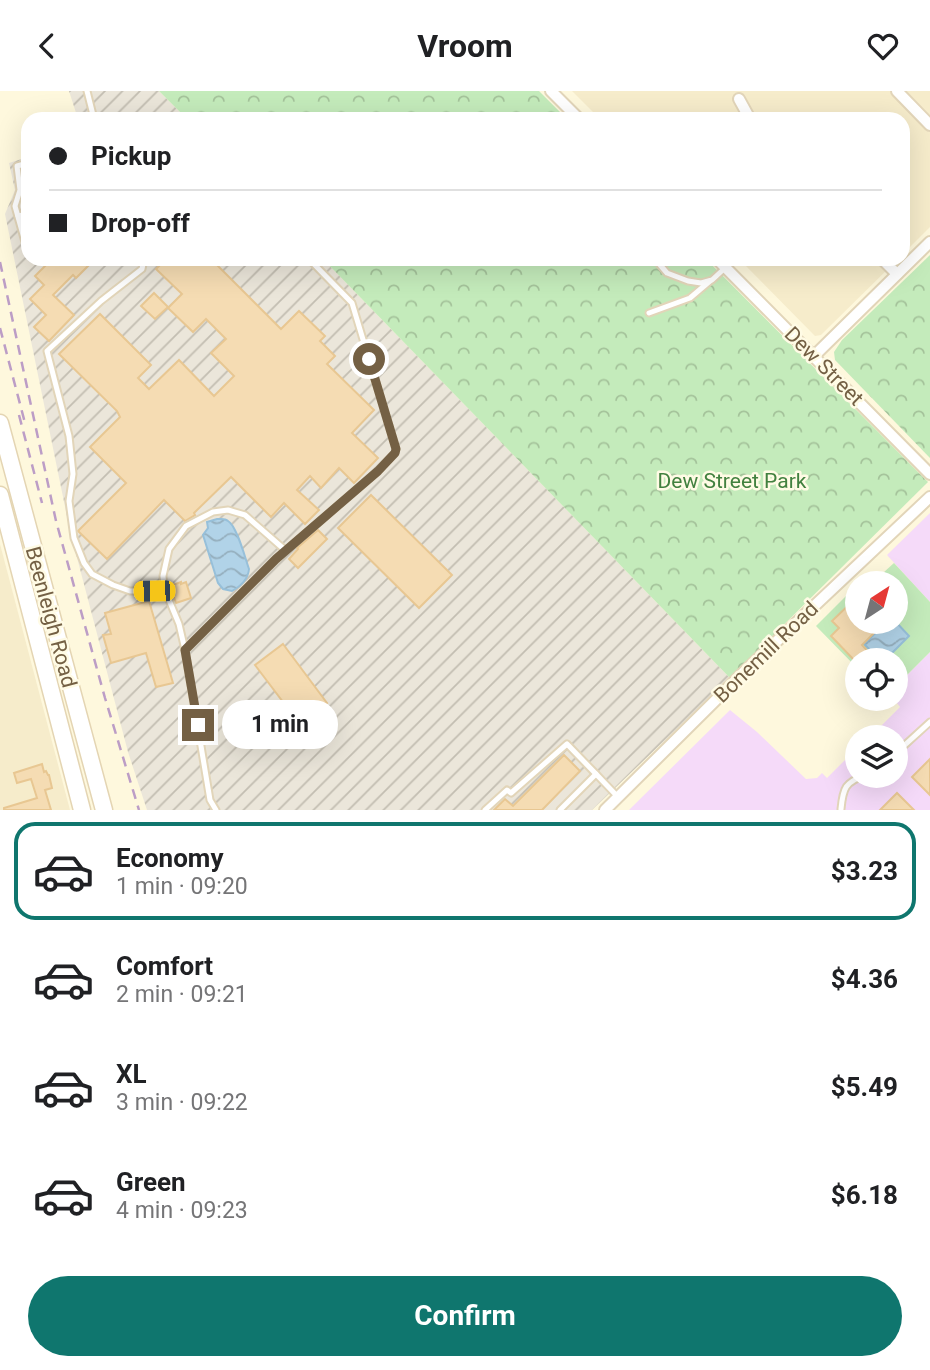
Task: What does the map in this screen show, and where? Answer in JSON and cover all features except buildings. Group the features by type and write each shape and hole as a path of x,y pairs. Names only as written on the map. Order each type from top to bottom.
{"main road":[{"name":"Beenleigh Road","path":"0,423 104,810"},
{"name":"Beenleigh Road","path":"0,495 82,810"}],"street":[{"path":"551,91 572,112"},
{"path":"897,91 930,125"},
{"path":"739,99 746,112"},
{"path":"910,261 930,242"},
{"name":"Dew Street","path":"725,266 930,474"},
{"path":"889,266 897,274"},
{"path":"814,356 905,266"},
{"name":"Bonemill Road","path":"605,810 743,673 930,497"}],"lane":[{"path":"87,91 92,112"},
{"path":"21,165 17,166 20,190 15,206 21,227"},
{"path":"143,266 47,351 69,436 73,474 69,501 74,538 84,563 92,574 130,591 154,591 164,588"},
{"path":"185,650 285,550 378,471 395,453 352,303 316,266"},
{"path":"661,266 667,273 688,281 712,280"},
{"path":"649,313 690,298 712,280 720,266"},
{"path":"216,810 210,800 179,624 164,588 163,576 169,549 187,526 213,512 228,510 245,515 285,550"},
{"path":"908,742 930,722"},
{"path":"485,810 507,790 511,793 567,744 618,797"},
{"path":"560,810 596,774"},
{"path":"841,809 846,788"}],"shaded area":[{"path":"69,91 159,91 180,112 76,112"},
{"path":"572,91 930,91 930,227 910,247 910,112 593,112"},
{"path":"21,159 21,266 330,266 730,678 592,810 147,810 128,752 70,531 5,214 15,190 9,163"},
{"path":"746,266 891,266 821,335 815,336"},
{"path":"930,513 930,602 908,578 908,571 902,571 887,555"},
{"path":"0,544 70,810 0,810"},
{"path":"930,652 930,810 629,810 730,710 806,779 817,778 822,773 827,778 845,760 845,788 908,788 908,725 882,725 896,711 908,711 908,674"}],"green space":[{"path":"159,91 539,91 560,112 180,112"},
{"path":"930,255 930,458 835,360 834,352 842,340"},
{"name":"Dew Street Park","path":"330,266 713,266 928,482 730,678"},
{"path":"894,563 901,571 885,571"},
{"path":"908,578 930,602 930,652 908,674 908,648 845,648 845,656 816,626 845,597 845,634 908,634"}],"water":[{"path":"226,519 231,524 238,535 249,569 244,582 232,591 223,589 218,583 203,535 208,528 207,522"},
{"path":"874,634 909,636 897,648 868,648 864,644"}],"railway":[{"path":"0,262 56,521 139,810"},
{"path":"0,328 25,423"},
{"path":"19,415 42,503"}],"route":[{"path":"198,725 185,650 276,559 378,471 395,453 369,359"}]}
